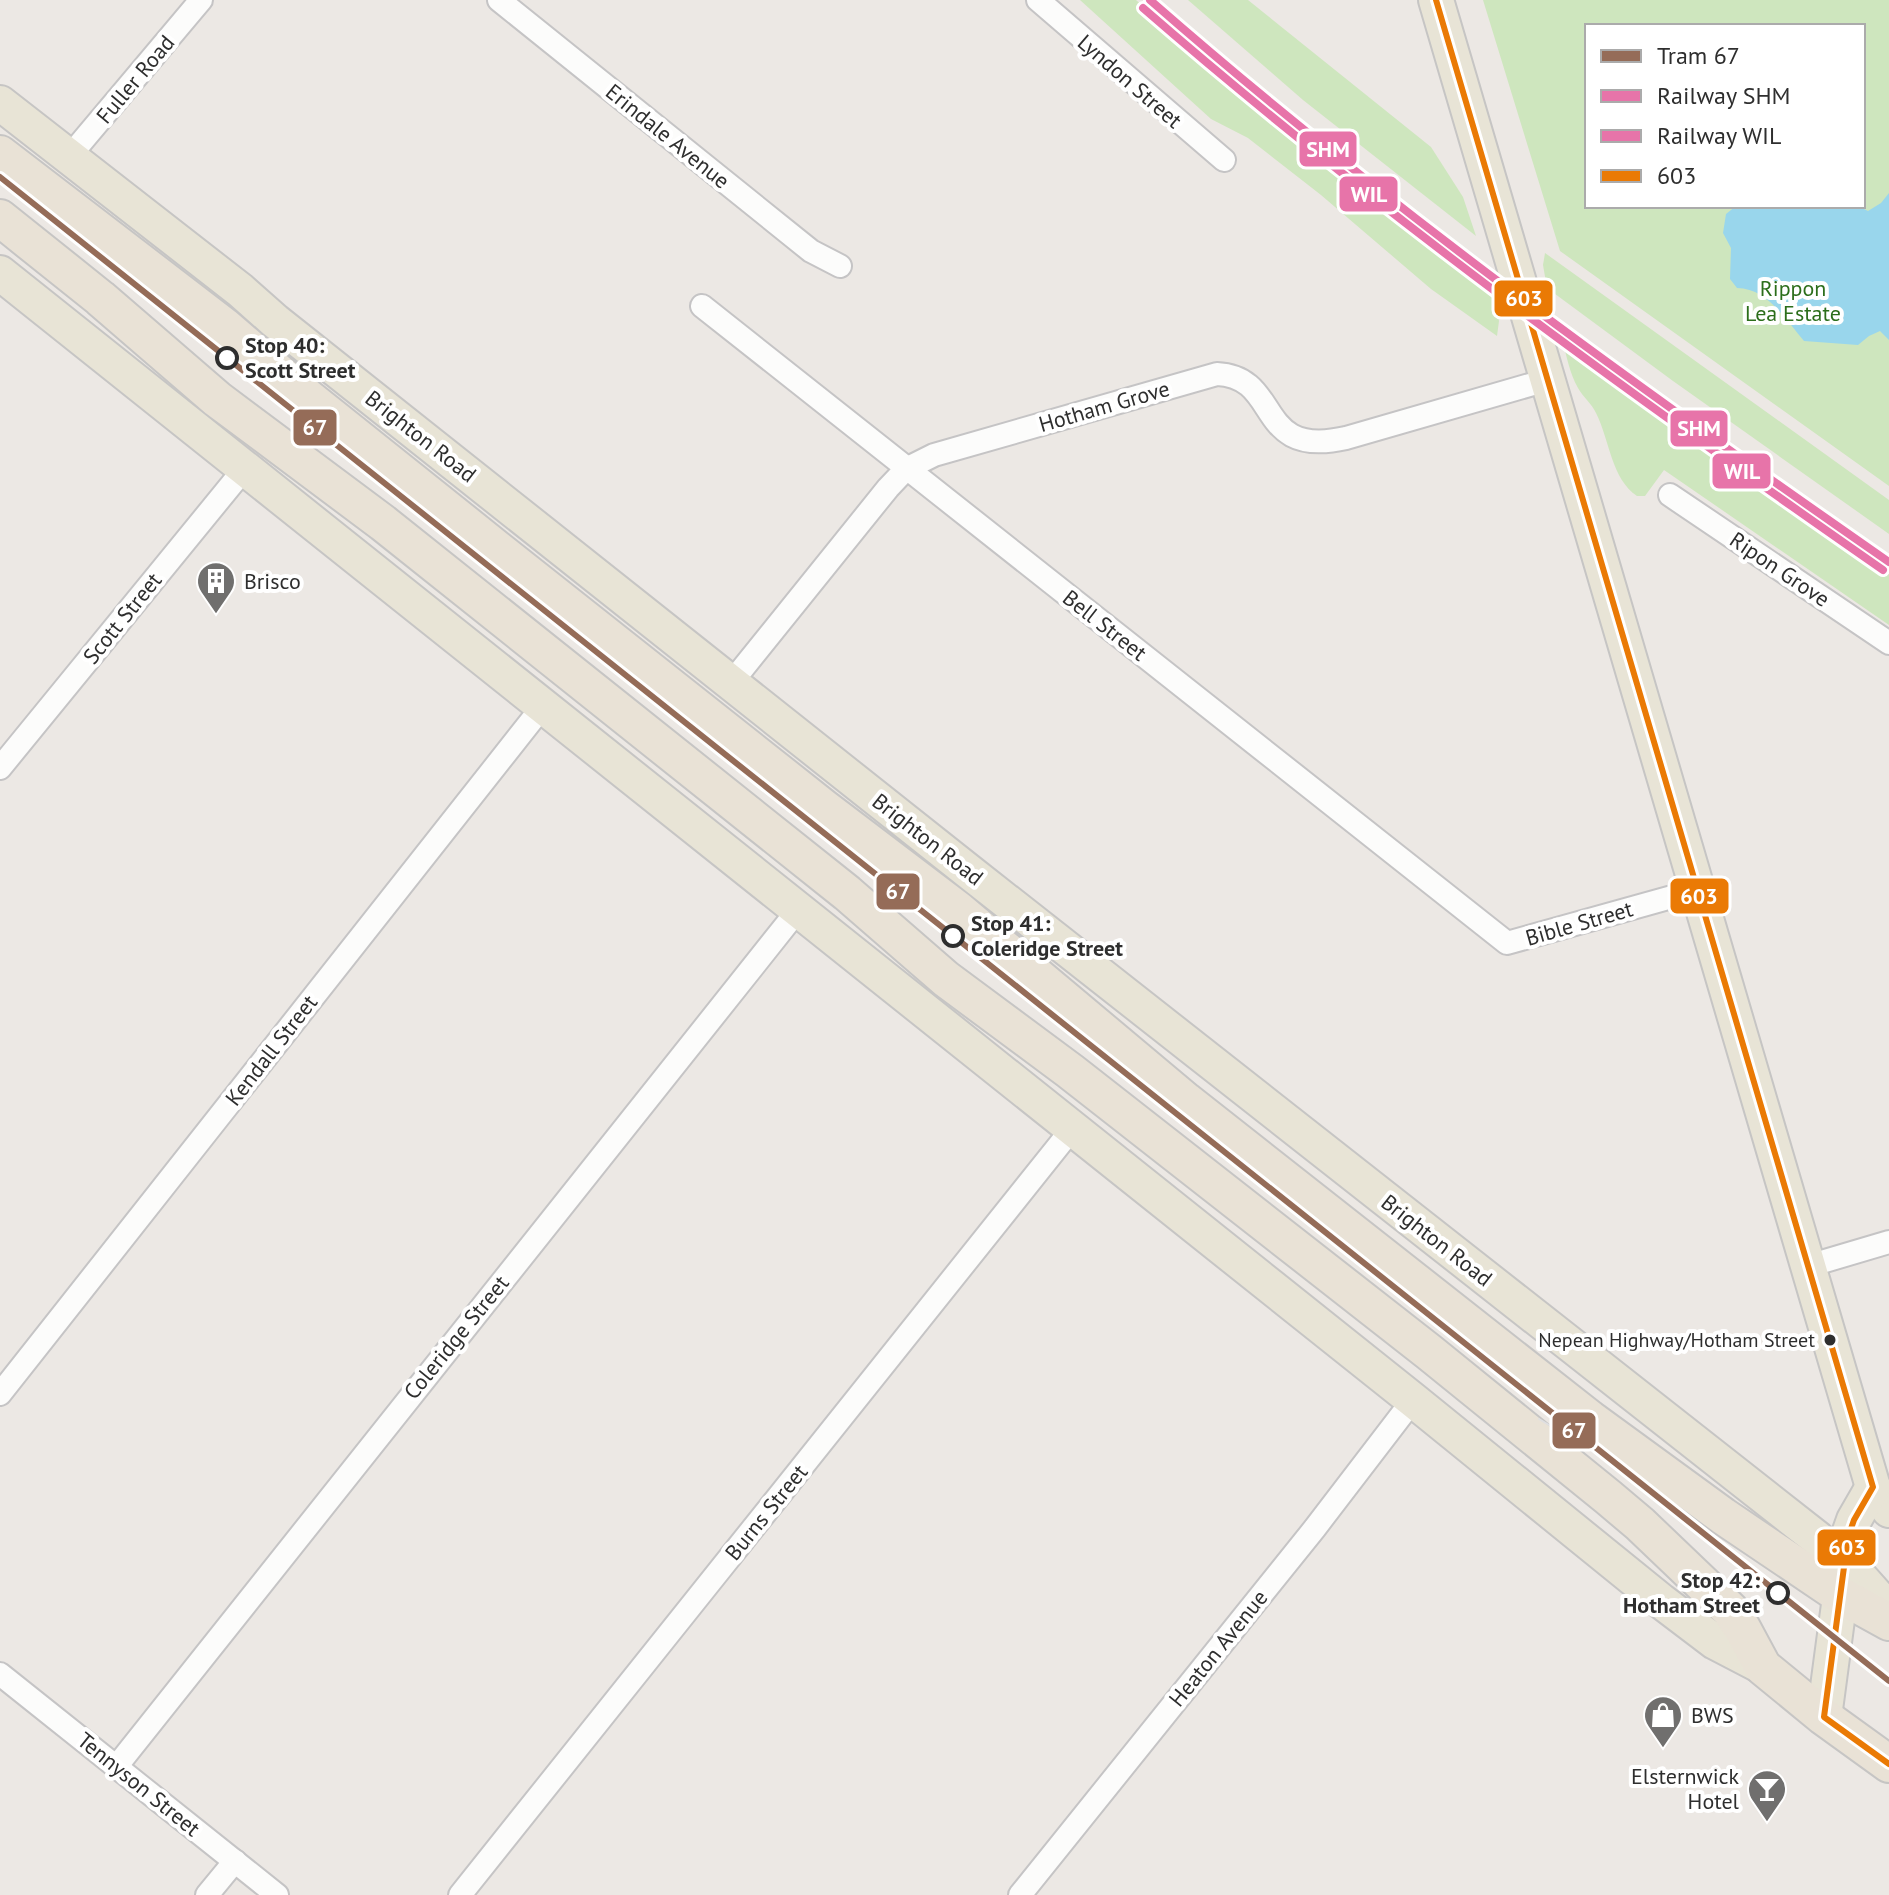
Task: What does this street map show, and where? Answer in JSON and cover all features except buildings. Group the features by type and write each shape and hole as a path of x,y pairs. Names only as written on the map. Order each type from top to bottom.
{"highway":[{"name":"Brighton Road","path":"0,154 224,326 307,397 504,555 957,909 1186,1101 1635,1453 1842,1578 1889,1622"},
{"path":"0,218 100,298 217,399 383,523 847,893 946,979 1070,1071 1429,1352 1640,1524 1730,1610 1763,1667 1824,1717 1889,1764"},
{"path":"471,593 504,555"},
{"path":"1231,1198 1264,1160"}],"main road":[{"path":"1436,0 1808,1266 1884,1493 1854,1520 1842,1578 1824,1717"},
{"name":"Brighton Road","path":"0,103 240,290 275,321 1048,934 1842,1578 1889,1610"},
{"path":"0,273 1703,1634 1763,1667"},
{"path":"504,555 585,566"},
{"path":"367,566 471,593"},
{"path":"684,762 720,847"},
{"path":"1048,934 1068,1003"},
{"path":"1148,1188 1224,1206 1231,1198"}],"street":[{"name":"Fuller Road","path":"68,158 201,0"},
{"name":"Erindale Avenue","path":"499,0 811,251 840,266"},
{"name":"Lyndon Street","path":"1038,0 1224,160"},
{"name":"Bell Street","path":"702,306 1507,943"},
{"name":"Hotham Grove","path":"731,683 906,469 948,450 1210,375 1229,375 1243,381 1261,398 1281,429 1297,438 1316,442 1346,438 1547,380"},
{"name":"Scott Street","path":"0,768 245,468"},
{"name":"Ripon Grove","path":"1670,495 1889,643"},
{"name":"Kendall Street","path":"0,1394 543,706"},
{"name":"Bible Street","path":"1507,943 1697,890"},
{"name":"Coleridge Street","path":"116,1767 432,1366 798,910"},
{"name":"Burns Street","path":"460,1895 1072,1129"},
{"path":"1808,1266 1889,1242"},
{"name":"Heaton Avenue","path":"1020,1895 1315,1528 1413,1400"},
{"name":"Tennyson Street","path":"0,1674 277,1895"},
{"path":"207,1895 235,1861"}],"green space":[{"path":"1080,0 1136,0 1232,85 1493,293 1499,321 1497,336 1431,289 1321,195 1248,138 1211,119"},
{"path":"1188,0 1248,0 1431,147 1463,197 1476,236 1303,100"},
{"name":"Rippon Lea Estate","path":"1483,0 1889,0 1889,486 1560,251"},
{"path":"1545,253 1889,500 1889,534 1547,288 1543,265"},
{"path":"1562,340 1889,573 1889,625 1664,470 1645,496 1637,496 1616,469 1596,413 1572,376"}],"water":[{"path":"1889,193 1889,340 1880,331 1858,345 1804,341 1767,299 1748,289 1737,288 1730,279 1731,248 1723,233 1726,214 1734,208 1862,208 1868,211"}],"tram line":[{"name":"67","path":"0,177 1889,1681"},
{"path":"1539,1419 1619,1467"}],"rail line":[{"name":"SHM","path":"1150,0 1328,149 1512,292 1889,562"},
{"name":"WIL","path":"1143,8 1232,84 1413,229 1599,368 1883,570"}],"transit line":[{"name":"603","path":"1436,0 1873,1487 1848,1537 1824,1717 1889,1764"}],"place":[{"name":"Stop 40: Scott Street","path":"227,358"},
{"name":"Brisco","path":"216,615"},
{"name":"Stop 41: Coleridge Street","path":"953,936"},
{"name":"Nepean Highway/Hotham Street","path":"1830,1340"},
{"name":"Stop 42: Hotham Street","path":"1778,1593"},
{"name":"BWS","path":"1663,1749"},
{"name":"Elsternwick Hotel","path":"1767,1823"}]}
